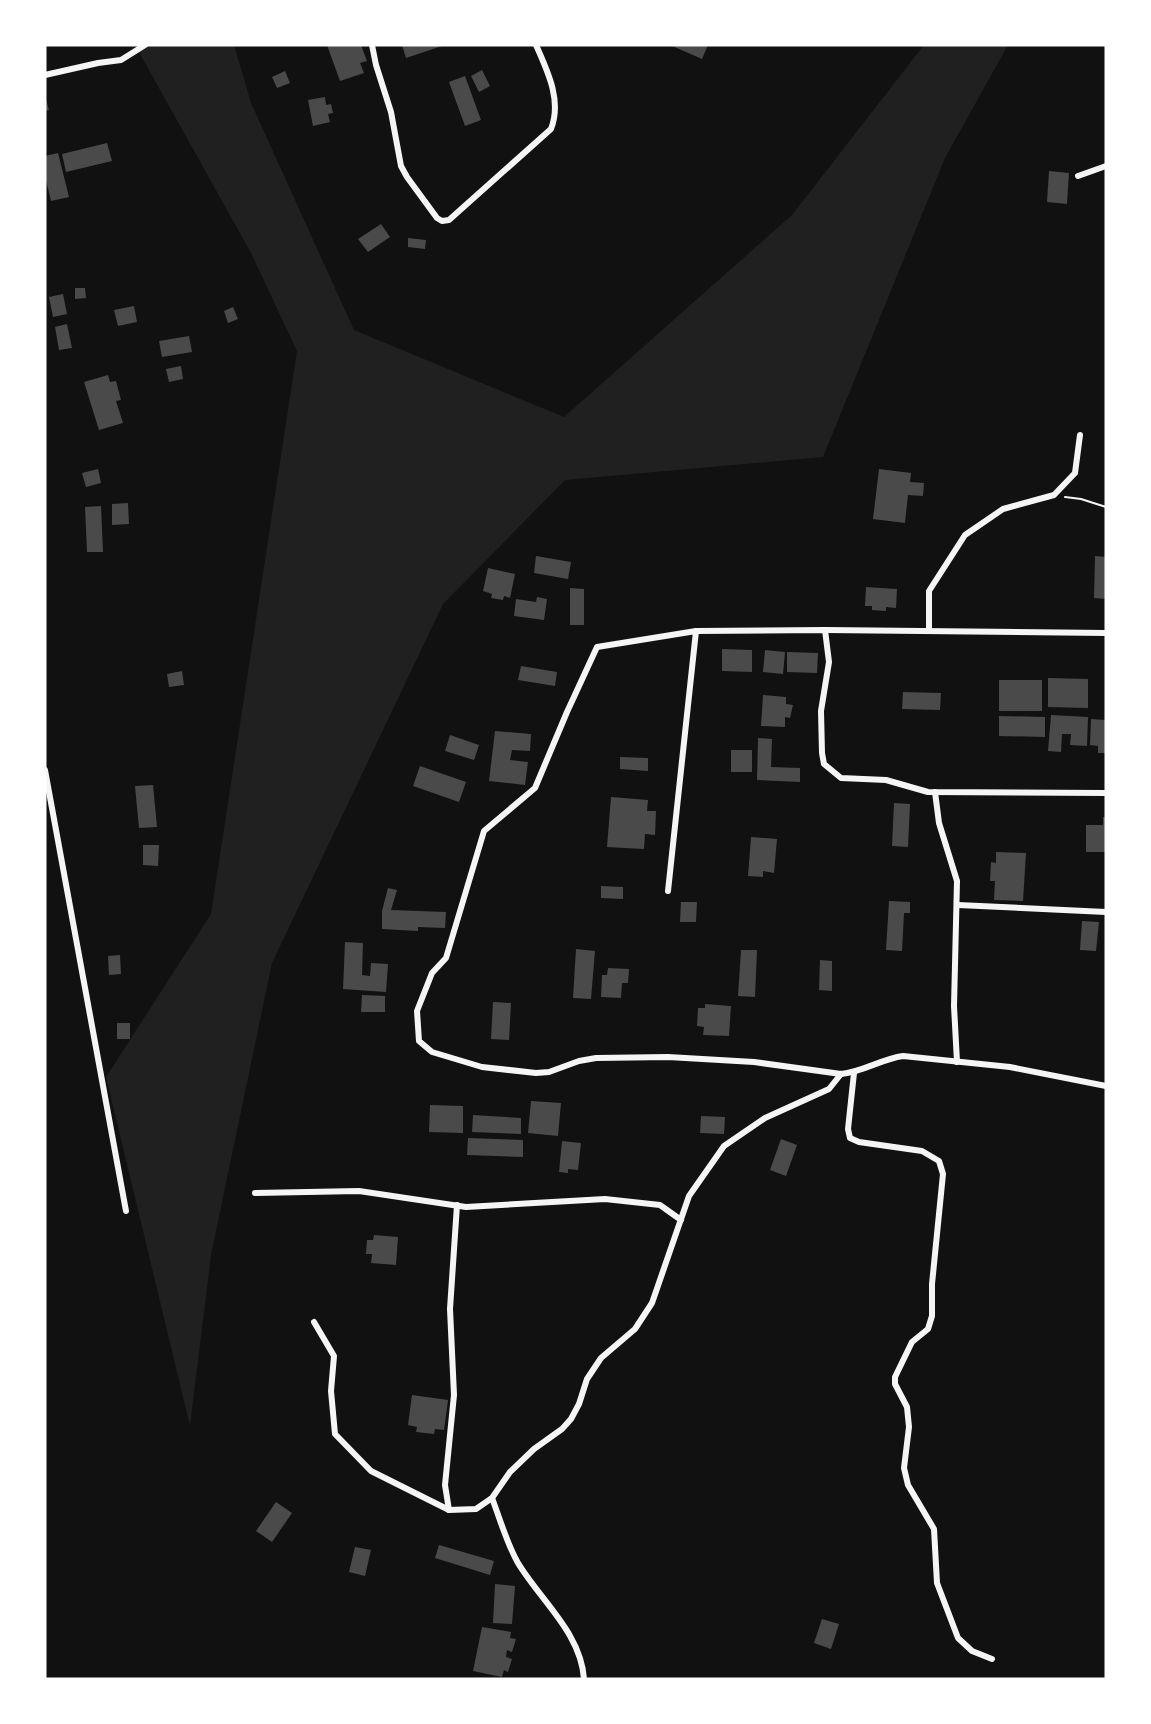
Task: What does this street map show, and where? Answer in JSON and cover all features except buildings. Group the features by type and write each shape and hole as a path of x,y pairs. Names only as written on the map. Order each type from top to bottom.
{"street":[{"path":"45,75 121,60 145,45"},
{"path":"372,45 391,112 401,166 437,218 442,221 449,220 551,129 556,119 555,93 536,45"},
{"path":"1078,176 1106,166"},
{"path":"929,631 929,591 964,535 1003,509 1054,495 1075,473 1080,435"},
{"path":"825,630 829,662 821,711 824,764 842,778 885,780 928,792 1106,793"},
{"path":"1106,633 696,631 597,647 535,788 484,831 446,958 432,973 417,1011 419,1041 432,1052 482,1067 536,1073 549,1072 579,1061 596,1058 668,1057 754,1062 841,1074 854,1073 888,1058 903,1056 1010,1067 1106,1086"},
{"path":"668,891 696,631"},
{"path":"45,770 126,1211"},
{"path":"935,792 939,823 957,881 954,1006 957,1062"},
{"path":"958,905 1106,912"},
{"path":"854,1073 848,1129 850,1138 859,1142 922,1151 939,1161 943,1174 932,1284 932,1316 928,1329 912,1342 895,1377 895,1384 907,1407 909,1427 904,1468 908,1485 934,1529 938,1583 958,1638 972,1651 992,1659"},
{"path":"314,1322 334,1356 331,1391 335,1434 371,1471 449,1510 476,1509 492,1498 510,1472 534,1449 571,1419 579,1404 586,1379 601,1358 634,1329 652,1304 689,1196 724,1146 765,1118 829,1089 841,1074"},
{"path":"255,1193 359,1191 466,1207 605,1199 660,1205 681,1220"},
{"path":"449,1510 445,1485 454,1395 450,1309 457,1205"},
{"path":"492,1498 518,1562 563,1624 583,1664 584,1679"}],"path":[{"path":"1054,495 1081,499 1106,507"}],"shaded area":[{"path":"135,45 234,45 251,103 354,330 564,417 792,215 924,45 1008,45 945,158 823,457 565,480 443,604 272,963 211,1255 190,1426 106,1077 211,914 297,351 251,253"}]}
